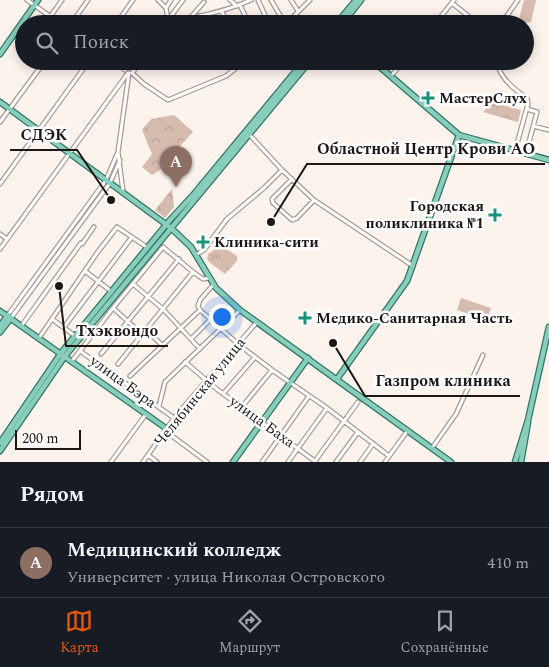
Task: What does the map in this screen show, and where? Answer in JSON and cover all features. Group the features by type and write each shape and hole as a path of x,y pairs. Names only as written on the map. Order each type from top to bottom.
{"main road":[{"path":"28,15 38,0"},
{"path":"344,15 356,0"},
{"path":"349,15 361,0"},
{"path":"0,54 15,33"},
{"path":"0,443 63,355 248,132 297,70"},
{"path":"248,132 302,70"},
{"path":"384,70 458,135 549,160"},
{"path":"0,102 169,226 184,239 196,255 213,285 240,310 451,462"},
{"path":"337,379 407,281 458,135"},
{"path":"0,450 75,336 148,248 169,226"},
{"name":"улица Бэра","path":"0,311 166,429"},
{"path":"0,326 9,316"},
{"path":"0,332 9,316"},
{"path":"515,462 528,420 549,327"},
{"path":"232,462 308,358"},
{"path":"521,462 528,420"}],"street":[{"path":"27,0 48,15"},
{"path":"51,15 62,0"},
{"path":"77,15 88,0"},
{"path":"122,15 133,0"},
{"path":"158,0 166,8"},
{"path":"166,15 166,8 171,0"},
{"path":"173,15 183,0"},
{"path":"230,0 238,6 244,15"},
{"path":"206,15 222,12 250,0"},
{"path":"258,0 265,15"},
{"path":"271,0 280,15"},
{"path":"291,0 298,11"},
{"path":"294,15 310,0"},
{"path":"507,15 518,0"},
{"path":"442,15 453,1 468,15"},
{"path":"192,15 204,2"},
{"path":"0,122 38,70"},
{"path":"0,184 82,70"},
{"path":"125,70 168,100 226,76 234,70"},
{"path":"108,181 118,152 129,70"},
{"path":"0,249 133,70"},
{"path":"391,76 396,70"},
{"path":"499,70 513,88 527,98 516,151"},
{"path":"122,82 128,85"},
{"path":"526,109 537,112 526,154"},
{"path":"533,126 549,130"},
{"path":"248,132 282,170 314,200 413,266"},
{"path":"118,152 123,192"},
{"path":"9,316 108,181 120,160"},
{"path":"196,255 204,250 230,215 264,188 282,170"},
{"path":"292,179 272,199 273,203 292,220 297,218 314,200"},
{"path":"22,325 94,227"},
{"path":"39,338 117,227 148,248"},
{"path":"0,234 7,239"},
{"path":"64,327 132,237"},
{"path":"72,361 163,247 203,279 209,278"},
{"path":"101,354 179,259"},
{"path":"85,272 112,292"},
{"path":"118,364 193,272"},
{"path":"133,284 163,309 200,349"},
{"path":"213,285 200,300 198,306 210,320 272,370 327,408 390,456"},
{"path":"113,308 142,334"},
{"path":"130,376 200,310"},
{"path":"158,406 165,382 240,310"},
{"path":"52,319 75,336"},
{"path":"191,339 210,320"},
{"name":"Челябинская улица","path":"143,462 174,418 257,322"},
{"path":"146,330 162,345"},
{"path":"80,351 174,418"},
{"path":"432,448 456,414 483,355"},
{"path":"223,394 255,357"},
{"name":"улица Баха","path":"185,362 206,381 315,462"},
{"path":"242,408 272,370"},
{"path":"262,462 310,396"},
{"path":"315,462 358,402"},
{"path":"288,462 327,408"},
{"path":"111,462 146,414"},
{"path":"166,429 168,433 206,462"},
{"path":"385,462 408,430"},
{"path":"336,462 358,432"},
{"path":"360,462 373,444"},
{"path":"148,455 157,462"}],"green space":[{"path":"524,0 536,0 533,15 520,15"},
{"path":"491,102 521,110 518,122 483,112"},
{"path":"174,115 193,132 179,147 184,155 152,175 142,167 152,154 142,130 151,119"},
{"path":"172,189 174,207 165,218 155,210"},
{"path":"219,244 237,256 237,261 225,274 209,262 207,258 214,247"},
{"path":"461,298 491,308 487,320 457,310"}],"place":[{"name":"МастерСлух","path":"428,98"},
{"name":"Медицинский колледж","path":"176,187"},
{"name":"СДЭК","path":"111,200"},
{"name":"Городская поликлиника №1","path":"495,215"},
{"name":"Областной Центр Крови АО","path":"271,222"},
{"name":"Клиника-сити","path":"203,242"},
{"name":"Тхэквондо","path":"59,286"},
{"name":"Медико-Санитарная Часть","path":"305,318"},
{"name":"Газпром клиника","path":"333,343"}]}
